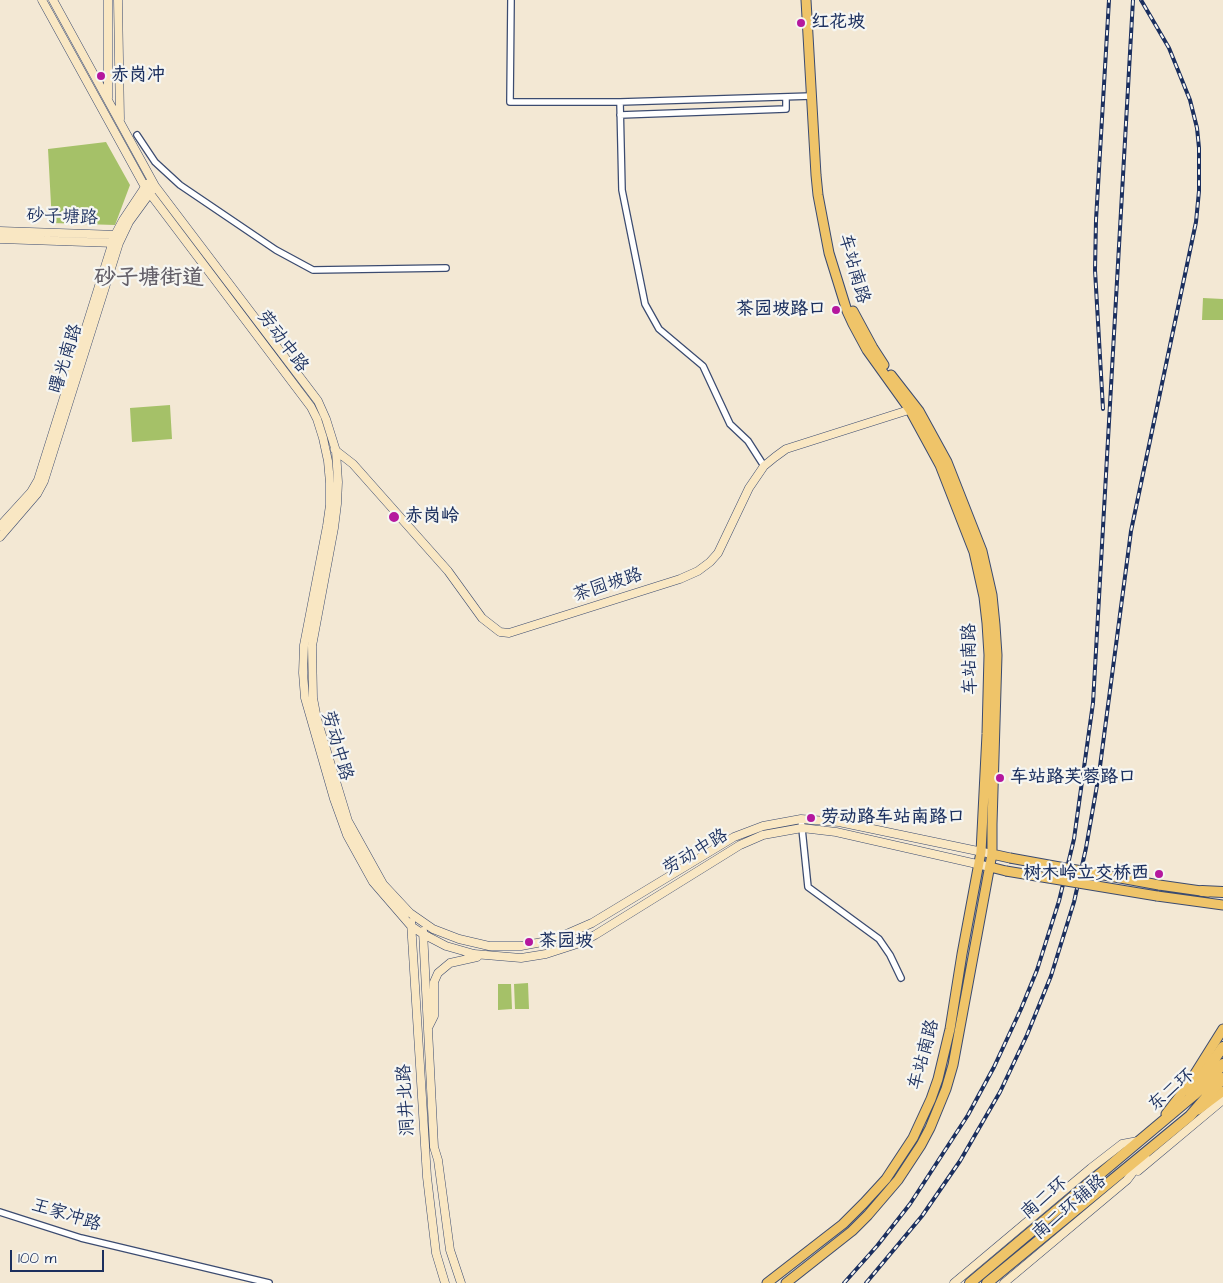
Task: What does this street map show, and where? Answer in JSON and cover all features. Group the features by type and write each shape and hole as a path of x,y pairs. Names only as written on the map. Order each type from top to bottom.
{"highway":[{"path":"1202,891 1223,893"},
{"path":"1179,1108 1223,1047"},
{"name":"东二环","path":"1140,1140 1208,1082 1223,1064"},
{"name":"东二环","path":"1150,1150 1219,1090 1223,1079"},
{"name":"南二环","path":"970,1283 1140,1140"},
{"name":"南二环","path":"987,1283 1150,1150"}],"main road":[{"name":"劳动中路","path":"42,0 147,190 311,407 323,438 330,483 330,505 304,645 303,673 305,698 334,799 347,835 373,882 411,926 423,934 459,950 486,956 521,958 558,951 580,943 740,845 762,835 802,828 836,832 1006,871 1204,904"},
{"name":"劳动中路","path":"53,0 153,182 318,402 329,427 336,451 337,504 314,631 311,671 313,698 317,719 348,821 383,884 410,913 433,929 458,939 489,946 521,946 553,940 592,924 734,837 763,826 801,819 840,822 1010,858 1159,885 1202,891 1223,888"},
{"path":"108,0 108,119"},
{"path":"118,0 120,121"},
{"name":"车站南路","path":"767,1283 843,1224 886,1178 913,1138 931,1099 943,1061 970,907 982,852 989,655 984,597 974,552 966,529 940,466 913,409 867,350 847,311 829,252 818,195 806,0"},
{"name":"车站南路","path":"786,1283 852,1231 898,1180 916,1154 930,1128 946,1089 953,1065 992,854 997,655 992,595 982,551 973,526 946,462 858,320 844,285 834,250 823,195 821,174 812,0"},
{"name":"曙光南路","path":"0,526 31,492 38,480 117,239 153,182"},
{"name":"砂子塘路","path":"0,232 117,239"},
{"name":"砂子塘路","path":"0,239 117,239"},
{"name":"曙光南路","path":"0,537 36,494 44,481 117,239"},
{"name":"茶园坡路","path":"323,438 353,464 448,571 482,618 500,632 509,633 680,579 698,571 718,554 749,488 764,466 786,449 913,409"},
{"path":"1204,904 1223,906"},
{"path":"1204,904 1223,912"},
{"name":"洞井北路","path":"410,913 427,1178 436,1253 445,1283"},
{"name":"洞井北路","path":"422,922 434,1147 438,1160 450,1250 461,1283"},
{"path":"429,1028 434,1016 434,985 438,973 450,963 486,956"},
{"path":"1155,1128 1186,1088 1223,1029"},
{"path":"1127,1180 1223,1100"},
{"name":"南二环辅路","path":"954,1283 1106,1156 1122,1144 1140,1140"},
{"name":"南二环辅路","path":"1004,1283 1127,1180 1150,1150"}],"street":[{"path":"510,0 510,102 620,102 812,96"},
{"path":"620,115 786,109 786,97"},
{"path":"620,102 622,190 645,304 660,329 703,366 730,424 748,441 764,466"},
{"path":"137,135 155,162 180,185 276,250 313,270 446,268"},
{"path":"801,819 808,886 879,939 890,955 901,978"},
{"name":"王家冲路","path":"0,1212 81,1238 269,1283"}],"green space":[{"path":"106,142 130,185 115,225 52,223 48,149"},
{"path":"1203,298 1223,299 1223,320 1202,320"},
{"path":"170,405 172,439 132,442 130,408"},
{"path":"528,983 529,1009 515,1009 514,984"},
{"path":"498,984 511,984 512,1009 498,1010"}],"railway":[{"path":"1103,409 1095,270 1096,220 1109,0"},
{"path":"844,1283 877,1246 910,1204 968,1115 994,1067 1037,970 1059,901 1074,839 1093,703 1133,0"},
{"path":"866,1283 922,1216 960,1161 1000,1092 1027,1035 1051,976 1074,902 1086,848 1099,774 1131,531 1196,222 1199,191 1199,148 1197,128 1190,100 1169,48 1141,0"}],"place":[{"name":"红花坡","path":"801,23"},
{"name":"赤岗冲","path":"101,76"},
{"name":"茶园坡路口","path":"836,310"},
{"name":"赤岗岭","path":"394,517"},
{"name":"车站路芙蓉路口","path":"1000,778"},
{"name":"劳动路车站南路口","path":"811,818"},
{"name":"树木岭立交桥西","path":"1159,874"},
{"name":"茶园坡","path":"529,942"}],"district":[{"name":"砂子塘街道","path":"149,279"}]}
